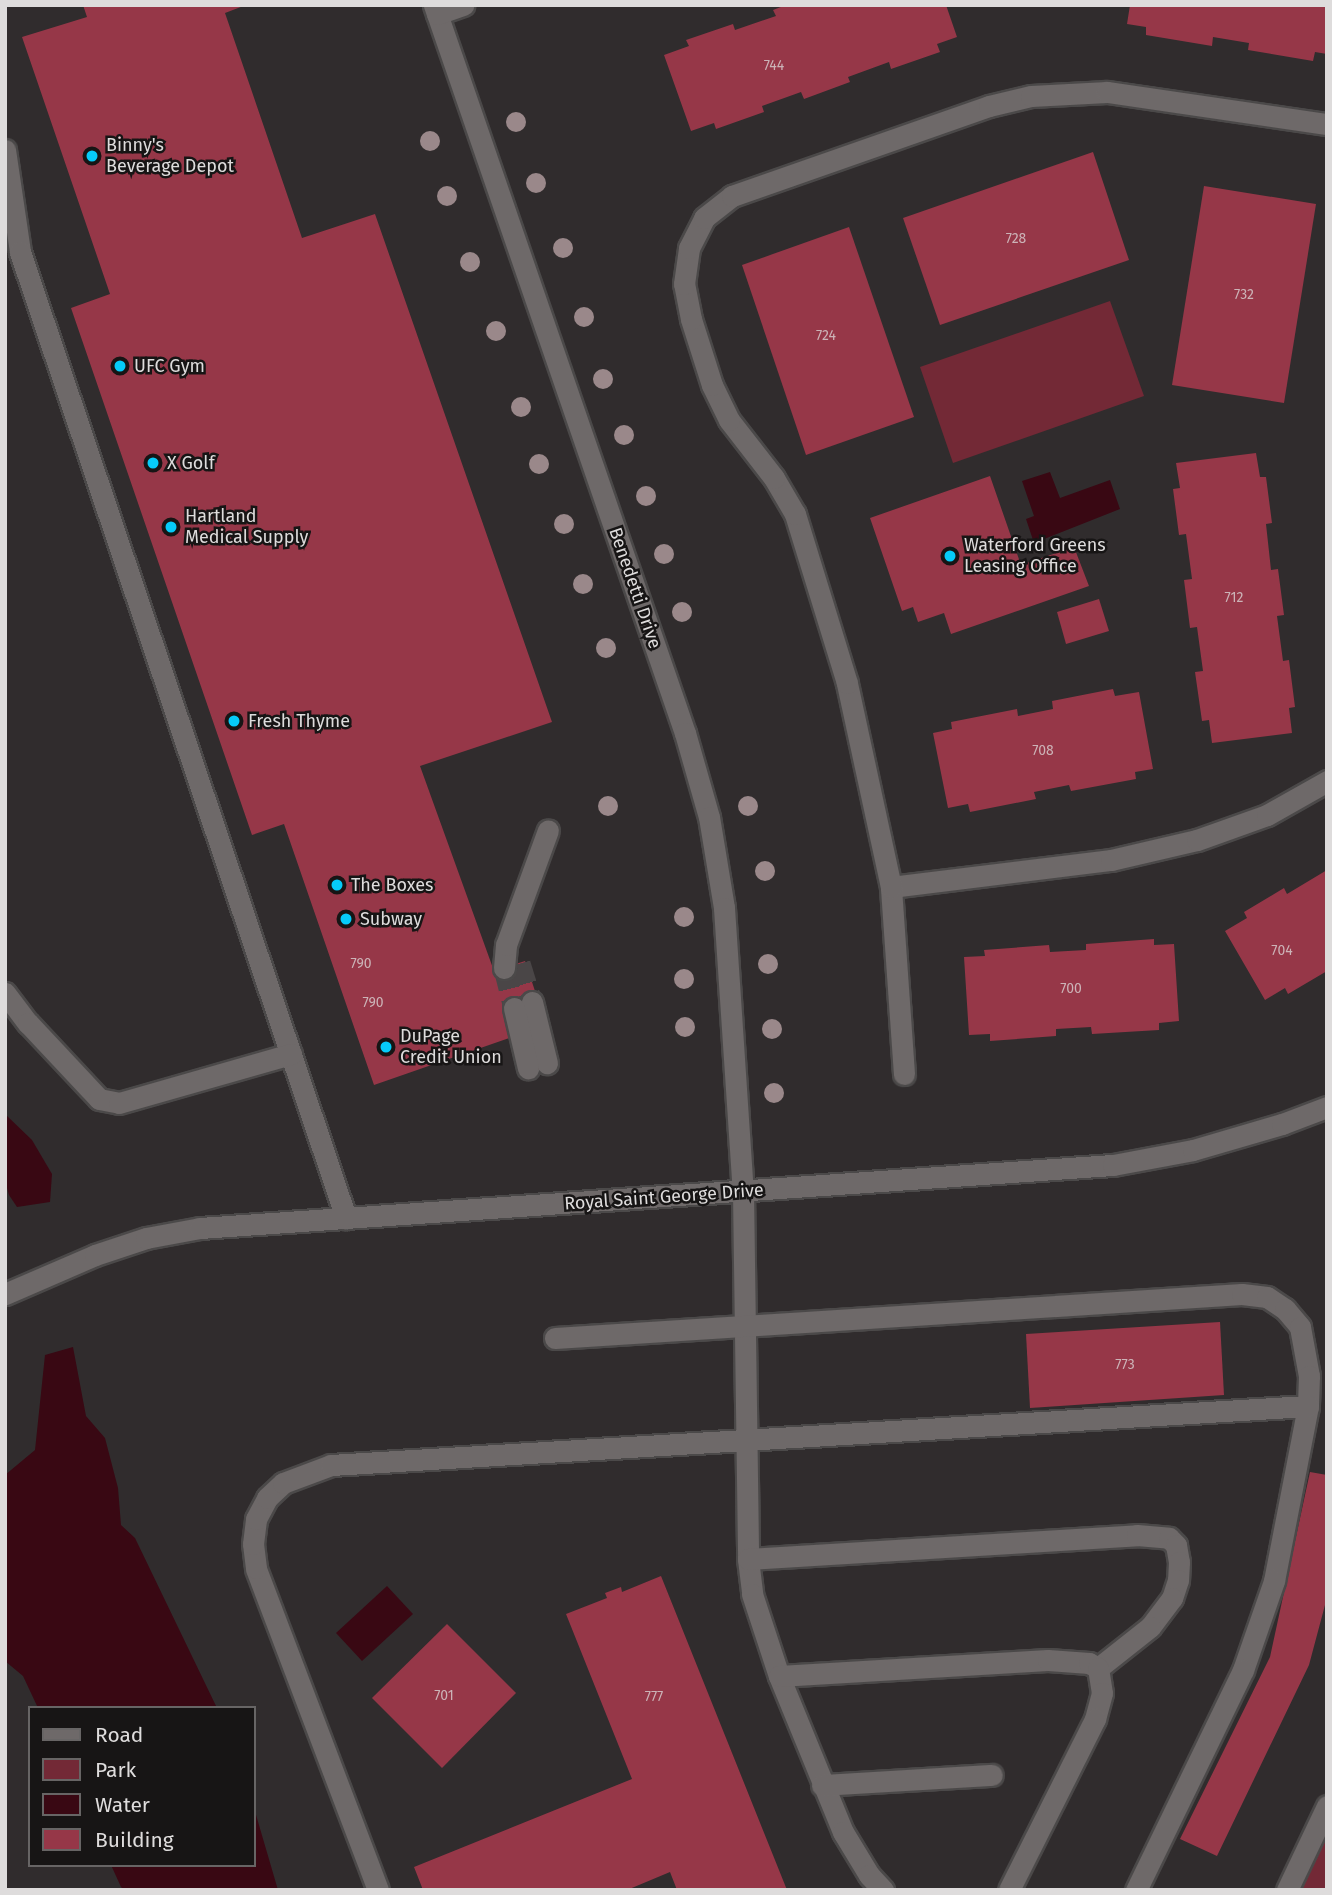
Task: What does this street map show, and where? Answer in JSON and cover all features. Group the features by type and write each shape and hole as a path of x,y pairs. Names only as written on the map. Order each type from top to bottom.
{"street":[{"path":"435,10 463,5"},
{"name":"Benedetti Drive","path":"435,10 685,733 709,817 724,908 743,1191 748,1559 751,1594 779,1676 822,1785 843,1832 869,1875 883,1890"},
{"path":"904,1074 891,887 847,683 795,514 774,478 729,420 712,385 691,318 684,284 689,248 704,218 732,196 989,106 1031,96 1107,92 1327,124"},
{"path":"5,150 20,252 346,1218"},
{"path":"891,887 1111,860 1197,840 1267,814 1327,781"},
{"path":"512,966 512,928 548,830"},
{"path":"5,993 28,1023 99,1099 119,1103 291,1054"},
{"path":"523,1005 538,1065"},
{"name":"Royal Saint George Drive","path":"5,1294 95,1255 146,1238 200,1228 1113,1165 1194,1150 1282,1125 1327,1107"},
{"path":"555,1338 1242,1294 1267,1297 1285,1309 1300,1326 1309,1376 1308,1406 1274,1581 1243,1670 1136,1890"},
{"path":"378,1890 256,1568 253,1544 256,1519 267,1498 283,1483 331,1465 1308,1406"},
{"path":"748,1559 1138,1535 1169,1538 1176,1545 1179,1562 1178,1580 1172,1598 1150,1628 1098,1668"},
{"path":"779,1676 1048,1660 1089,1662 1098,1668 1102,1693 1095,1719 1009,1890"},
{"path":"822,1785 992,1775"},
{"path":"1287,1890 1327,1807"}],"green space":[{"path":"1110,301 1144,396 953,463 920,367"},
{"path":"1327,1808 1327,1890 1287,1890"}],"water":[{"path":"1050,472 1060,498 1110,480 1120,509 1034,543 1026,519 1034,516 1022,481"},
{"path":"5,1114 32,1140 52,1174 50,1202 17,1207 9,1195 5,1181"},
{"path":"73,1347 86,1416 105,1438 118,1488 121,1525 135,1538 216,1706 37,1706 23,1676 5,1661 5,1475 35,1450 45,1355"},
{"path":"387,1586 413,1614 362,1661 336,1633"},
{"path":"256,1815 278,1890 124,1890 112,1867 256,1867"}],"building":[{"path":"83,5 246,5 225,13 302,238 375,214 552,722 420,766 494,971 525,961 538,1000 515,1036 374,1085 284,824 252,835 71,308 110,294 22,37 87,17"},
{"path":"786,5 946,5 957,37 937,44 940,52 891,69 889,62 848,77 850,82 804,99 801,92 762,106 764,112 716,129 714,123 691,131 664,55 689,46 686,40 733,24 735,30 776,16 773,10"},
{"path":"1130,5 1327,5 1327,54 1315,52 1313,61 1248,50 1249,43 1213,37 1212,46 1146,35 1146,27 1127,24"},
{"path":"1093,152 1129,260 940,325 903,218"},
{"path":"1204,186 1316,204 1284,403 1172,385"},
{"path":"849,227 914,417 806,455 742,265"},
{"path":"1256,453 1260,477 1266,477 1272,523 1266,524 1271,570 1278,569 1284,615 1277,616 1283,661 1289,660 1295,707 1289,708 1292,733 1212,743 1209,720 1202,721 1195,672 1203,671 1197,627 1190,628 1184,580 1192,579 1186,534 1179,535 1173,489 1180,488 1176,463"},
{"name":"Waterford Greens Leasing Office","path":"990,476 1021,565 1074,547 1089,586 951,634 944,613 918,622 913,607 902,611 870,518"},
{"path":"1099,599 1109,631 1066,644 1057,612"},
{"path":"1113,689 1115,696 1139,692 1153,769 1135,772 1136,779 1071,791 1069,785 1034,792 1036,799 970,812 968,804 948,808 933,733 952,729 951,722 1017,709 1018,716 1053,709 1052,701"},
{"path":"1327,870 1327,971 1288,994 1285,988 1265,1000 1225,931 1247,918 1244,912 1284,888 1287,894"},
{"path":"1154,939 1154,945 1174,944 1179,1021 1159,1023 1159,1030 1092,1034 1091,1027 1056,1029 1056,1036 990,1041 990,1034 969,1035 964,957 985,956 984,950 1049,945 1050,952 1086,950 1086,944"},
{"path":"1220,1322 1224,1395 1030,1408 1026,1334"},
{"path":"1310,1472 1327,1475 1325,1605 1309,1665 1217,1856 1180,1839 1270,1657"},
{"path":"661,1576 787,1890 677,1890 670,1872 627,1890 423,1890 414,1867 632,1779 566,1614 607,1598 605,1593 621,1587 622,1592"},
{"path":"447,1624 516,1693 442,1768 372,1698"}],"tunnel":[{"path":"520,963 532,1002"},
{"path":"504,968 514,1008"}],"place":[{"name":"Binny's Beverage Depot","path":"92,156"},
{"name":"UFC Gym","path":"120,366"},
{"name":"X Golf","path":"153,463"},
{"name":"Hartland Medical Supply","path":"171,527"},
{"name":"Waterford Greens Leasing Office","path":"950,556"},
{"name":"Fresh Thyme","path":"234,721"},
{"name":"The Boxes","path":"337,885"},
{"name":"Subway","path":"346,919"},
{"name":"DuPage Credit Union","path":"386,1047"}]}
